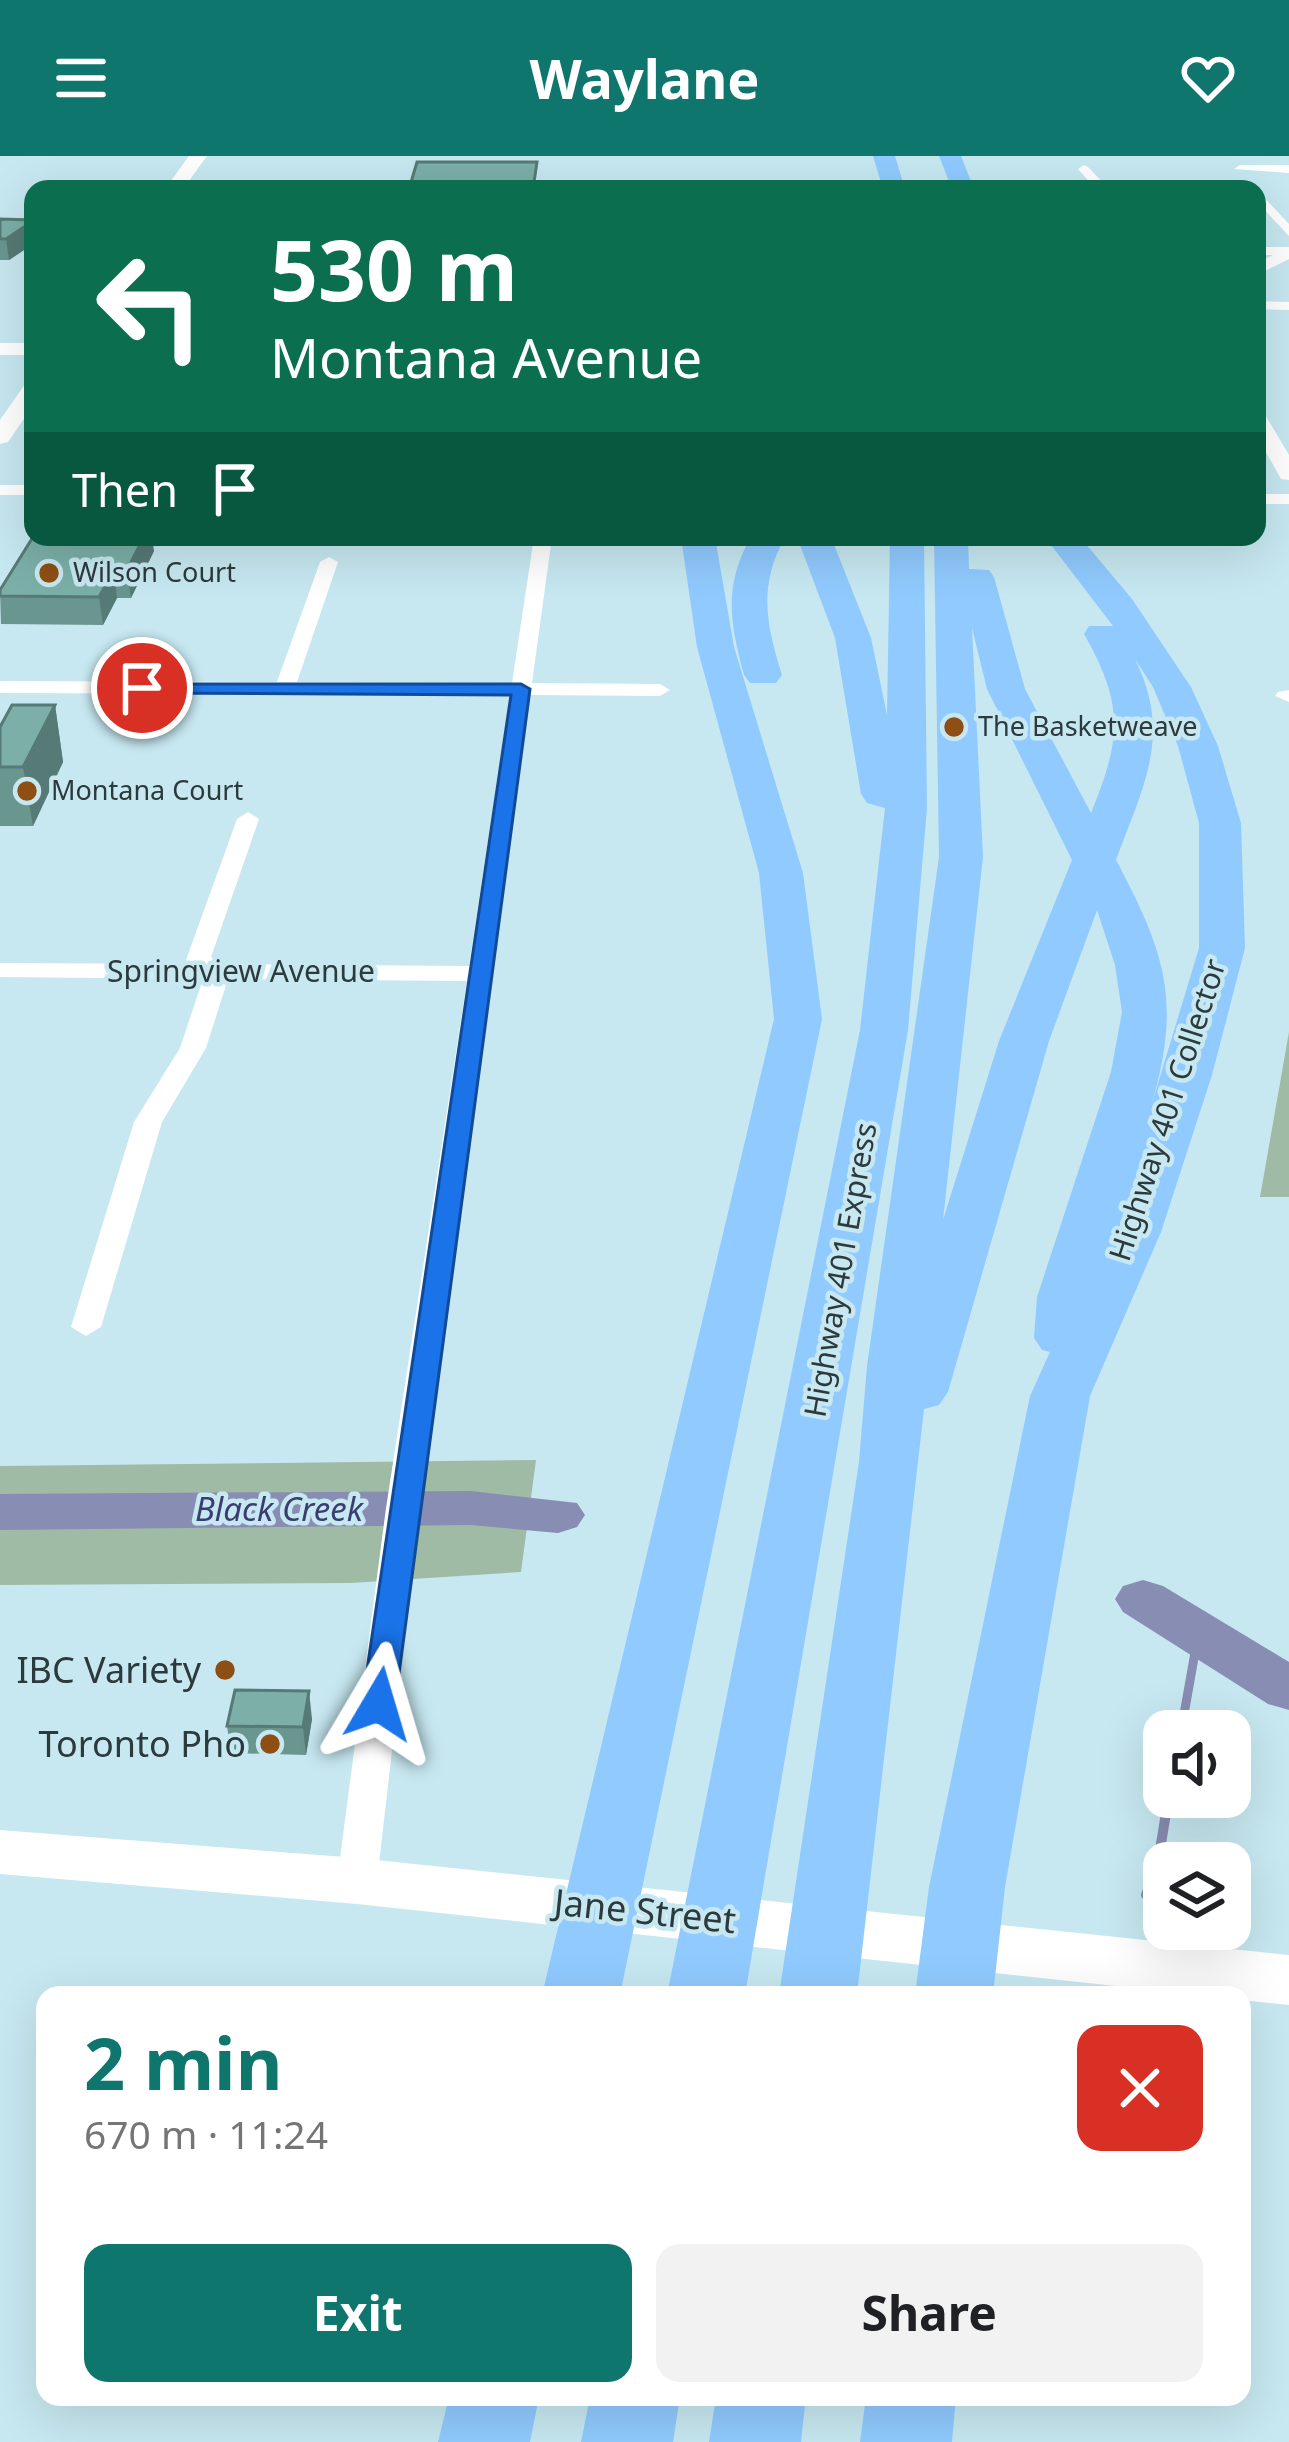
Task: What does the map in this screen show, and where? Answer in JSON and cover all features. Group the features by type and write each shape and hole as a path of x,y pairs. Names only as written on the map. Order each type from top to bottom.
{"highway":[{"path":"584,1984 798,1019 792,920 704,598 699,546"},
{"path":"764,546 745,586 746,615 821,870 818,986 798,1019"},
{"path":"818,546 853,638 900,874"},
{"name":"Highway 401 Express","path":"707,1986 801,1499 884,1030 906,808 908,546"},
{"name":"Highway 401 Express","path":"819,1986 890,1462 897,1366 962,856 951,546"},
{"path":"968,546 1006,688 1118,906 1138,965 1145,1012 1136,1072 1065,1297 1060,1396"},
{"path":"890,1462 928,1369 1024,1041 1134,757 1137,719 1130,682 1048,546"},
{"name":"Highway 401 Collector","path":"955,1986 967,1887 1060,1396 1134,1232 1187,1075 1222,948 1220,824 1198,746 1172,687 1120,607 1069,546"},
{"path":"484,2442 492,2406"},
{"path":"626,2442 632,2406"},
{"path":"755,2442 760,2406"},
{"path":"906,2442 909,2406"}],"main road":[{"path":"0,437 24,402"},
{"name":"Jane Street","path":"0,1852 357,1881 1289,1980"}],"street":[{"path":"1230,156 1248,180"},
{"path":"1084,169 1094,180"},
{"path":"1240,169 1289,169"},
{"path":"1266,213 1289,232"},
{"path":"1266,433 1289,474"},
{"path":"357,1881 394,1574 542,546"},
{"path":"285,689 329,562"},
{"path":"0,687 660,690"},
{"path":"86,1327 148,1122 193,1048 218,971 198,960 248,819"},
{"name":"Springview Avenue","path":"0,970 482,974"}],"green space":[{"path":"1289,1032 1289,1197 1260,1197"},
{"path":"536,1460 521,1572 351,1583 0,1585 0,1466"}],"building":[{"path":"417,162 537,162 534,180 412,180"},
{"path":"0,219 24,220 24,227 0,239"},
{"path":"27,546 139,546 127,570 114,570 99,597 0,596"},
{"path":"12,705 55,705 23,767 0,767 0,727"},
{"path":"235,1690 309,1691 303,1727 227,1726"}],"waterway":[{"name":"Black Creek","path":"0,1512 471,1508 558,1515"},
{"name":"Black Creek","path":"1143,1599 1289,1689"},
{"path":"1185,1710 1199,1630"},
{"path":"1161,1842 1165,1818"}],"place":[{"name":"Wilson Court","path":"49,573"},
{"name":"The Basketweave","path":"954,727"},
{"name":"Montana Court","path":"27,791"},
{"name":"IBC Variety","path":"225,1670"},
{"name":"Toronto Pho","path":"270,1744"}],"route":[{"path":"142,688 521,689 379,1704"}]}
